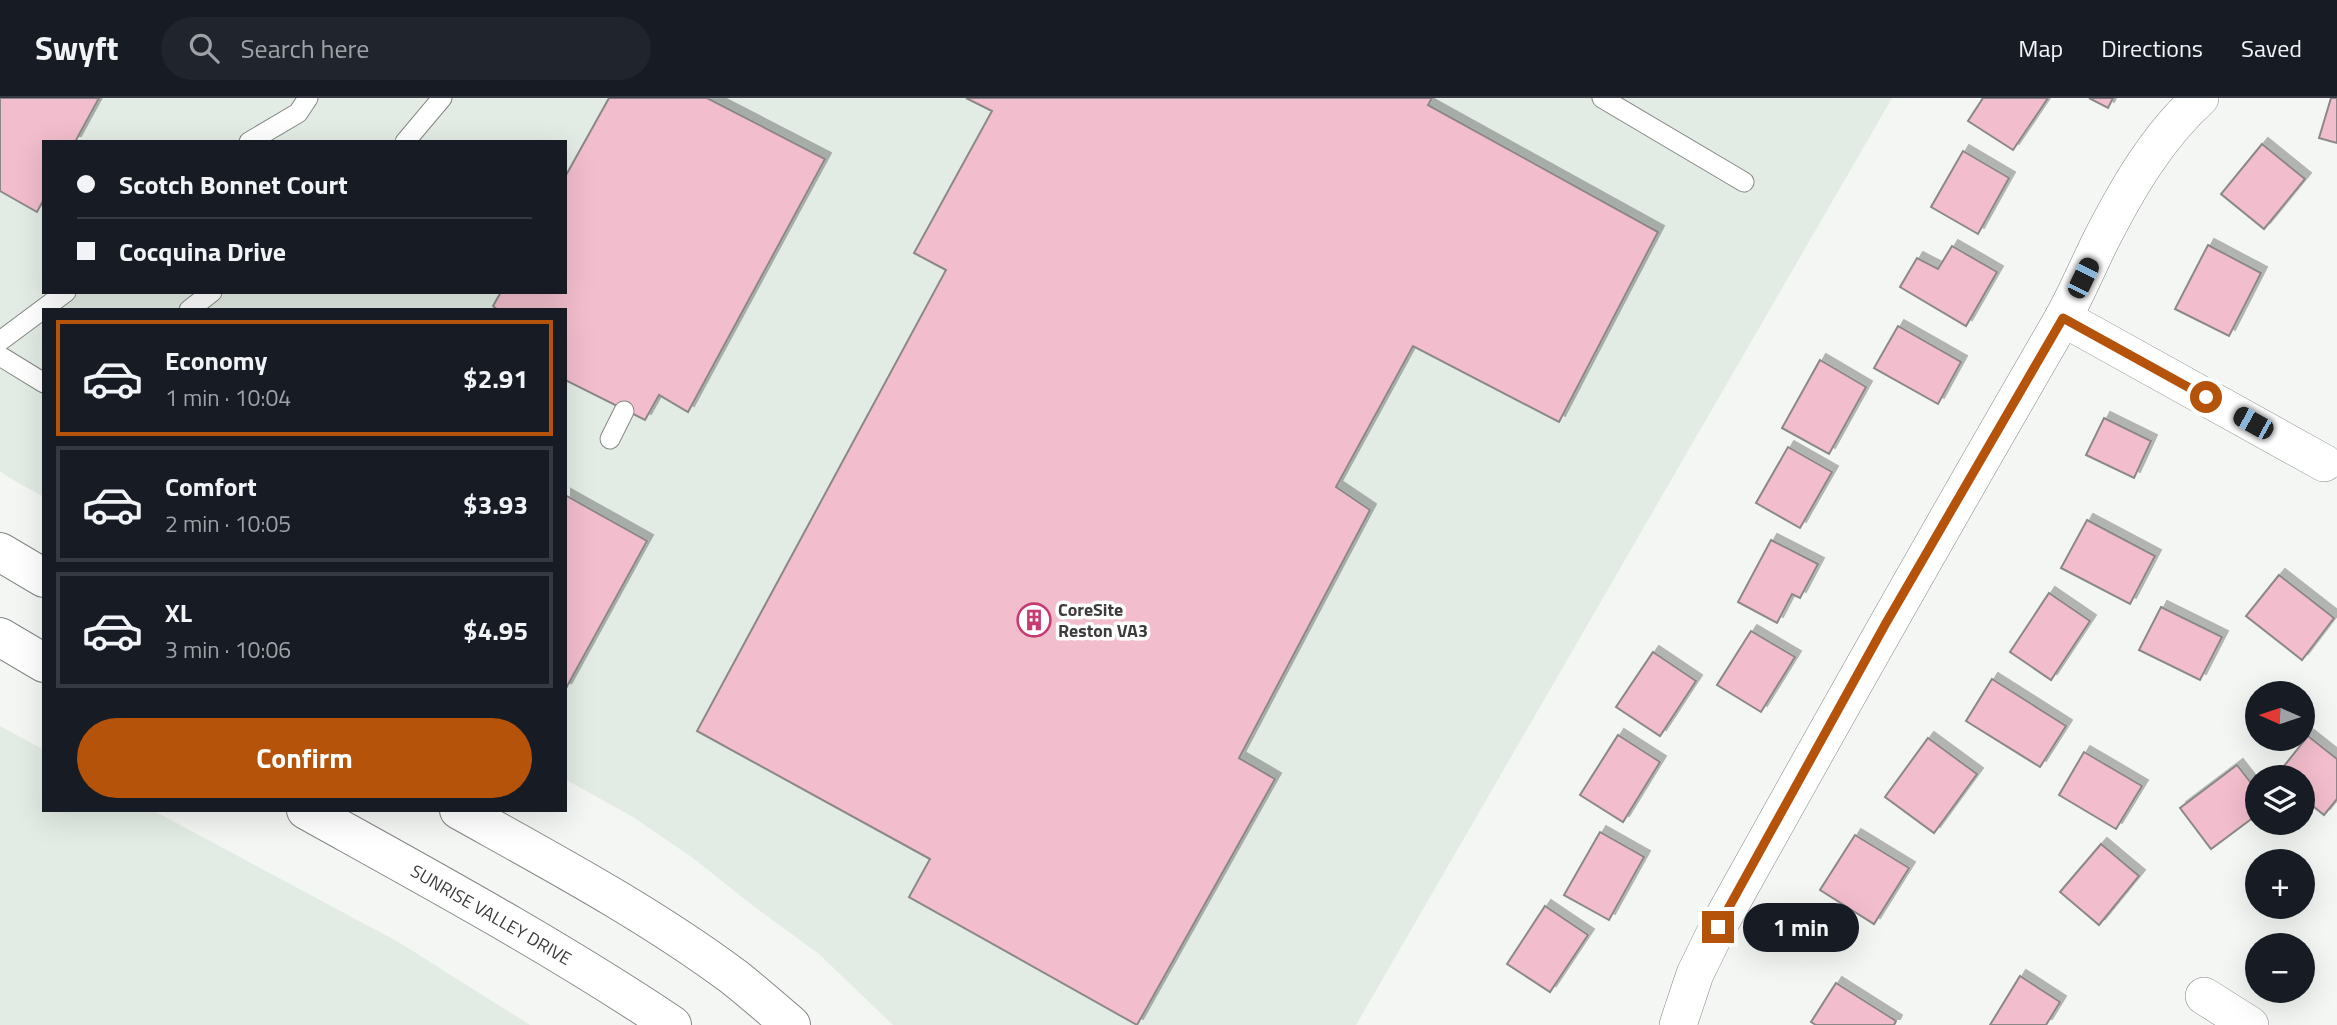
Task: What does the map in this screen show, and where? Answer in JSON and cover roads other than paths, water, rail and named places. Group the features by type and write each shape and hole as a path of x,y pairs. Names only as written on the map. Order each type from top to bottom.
{"main road":[{"path":"0,552 42,577"},
{"path":"0,637 42,662"},
{"name":"SUNRISE VALLEY DRIVE","path":"310,812 525,933 617,988 672,1025"},
{"path":"463,812 659,926 733,977 791,1025"}],"street":[{"path":"1678,1025 1695,974 1718,927 1886,623 2063,318 2102,238 2148,156 2182,114 2200,98"},
{"path":"2063,318 2324,463"},
{"path":"2204,996 2250,1025"}],"lane":[{"path":"252,140 298,113 308,98"},
{"path":"407,140 442,98"},
{"path":"1601,98 1744,182"},
{"path":"44,308 63,294"},
{"path":"192,308 209,294"},
{"path":"0,341 42,310"},
{"path":"0,356 42,382"},
{"path":"610,439 624,411"}],"place":[{"name":"CoreSite Reston VA3","path":"1034,620"}]}
